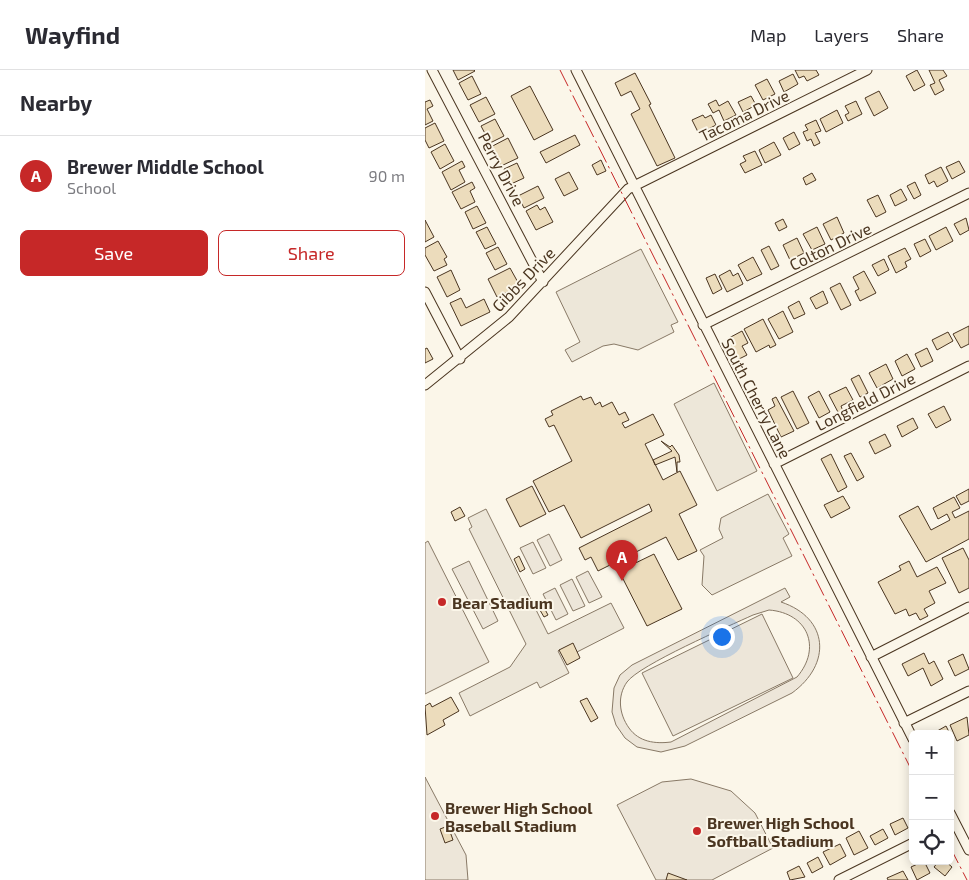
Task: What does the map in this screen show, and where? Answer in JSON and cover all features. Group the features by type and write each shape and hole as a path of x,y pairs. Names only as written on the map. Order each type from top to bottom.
{"street":[{"name":"Perry Drive","path":"432,70 543,282"},
{"name":"South Cherry Lane","path":"576,70 909,732"},
{"name":"Tacoma Drive","path":"634,185 867,70"},
{"name":"Gibbs Drive","path":"425,386 509,317 625,191 634,185"},
{"name":"Colton Drive","path":"703,325 969,193"},
{"path":"425,292 460,359"},
{"name":"Longfield Drive","path":"774,464 969,366"},
{"path":"871,657 969,607"},
{"path":"904,723 969,691"},
{"path":"952,820 968,846"},
{"path":"839,880 909,845"}],"shaded area":[{"path":"641,249 678,322 671,325 674,332 638,350 614,344 603,346 572,362 565,350 580,342 556,292"},
{"path":"714,383 757,471 717,491 674,404"},
{"path":"768,494 789,534 783,538 792,556 712,595 702,585 704,556 700,550 723,538 719,529 721,518"},
{"path":"486,509 548,634 611,603 624,628 577,652 559,650 569,673 540,688 537,682 470,716 459,693 510,667 526,644 469,529 472,527 468,518"},
{"path":"549,534 562,560 550,566 537,540"},
{"name":"Bear Stadium","path":"428,541 489,662 425,694 425,543"},
{"path":"533,542 546,568 533,574 520,548"},
{"path":"469,561 498,621 483,629 452,569"},
{"path":"588,571 602,597 589,603 576,577"},
{"path":"572,579 585,606 573,611 560,585"},
{"path":"555,588 568,614 556,620 543,594"},
{"path":"785,588 790,597 781,602 797,609 809,619 816,630 819,643 819,656 814,669 792,693 685,746 661,752 637,747 625,738 616,725 612,712 614,688 620,675 632,665","holes":["769,610 782,613 802,625 807,634 809,655 805,666 797,677 671,742 659,743 648,741 633,733 629,728 623,717 620,705 624,687 635,675 685,646 753,615"]},
{"path":"762,614 793,678 673,736 642,673"},
{"name":"Brewer High School Baseball Stadium","path":"425,777 466,855 468,880 425,880"},
{"name":"Brewer High School Softball Stadium","path":"691,779 731,791 755,813 773,848 712,880 656,880 617,805 662,782"}],"building":[{"path":"453,70 474,70 475,71 458,80"},
{"path":"795,70 816,70 819,75 807,81 804,76 799,78"},
{"path":"917,70 925,85 914,91 906,76"},
{"path":"929,70 943,70 947,76 939,80 944,90 935,95 930,85 935,83"},
{"path":"635,73 675,158 657,166 631,114 640,109 631,91 621,96 615,83"},
{"path":"793,74 798,84 784,92 779,81"},
{"path":"472,76 481,94 468,100 459,83"},
{"path":"767,79 775,94 763,100 755,85"},
{"path":"530,86 553,130 534,140 511,96"},
{"path":"879,91 888,108 874,116 865,98"},
{"path":"751,96 756,105 743,112 738,102"},
{"path":"486,97 495,114 479,122 470,105"},
{"path":"430,100 433,106 427,109 433,121 425,125 425,102"},
{"path":"716,100 719,106 728,101 736,115 724,121 719,110 713,113 708,104"},
{"path":"856,101 862,114 848,121 845,115 849,113 845,106"},
{"path":"837,110 843,123 826,132 820,119"},
{"path":"703,115 705,118 711,115 716,125 699,134 692,120"},
{"path":"495,119 504,136 490,143 481,126"},
{"path":"816,120 821,131 815,133 820,143 814,146 811,139 807,141 803,132 808,130 805,125"},
{"path":"435,123 444,141 429,148 425,140 425,128"},
{"path":"794,132 800,144 789,150 783,138"},
{"path":"575,135 580,145 546,163 540,152"},
{"path":"508,138 518,158 501,166 494,152 488,155 485,150"},
{"path":"774,142 781,155 765,163 759,150"},
{"path":"445,144 454,161 440,169 431,152"},
{"path":"755,151 762,165 745,173 740,164 746,161 743,156"},
{"path":"601,160 606,171 597,175 592,165"},
{"path":"462,161 465,167 459,170 465,182 451,190 442,172"},
{"path":"959,161 965,172 952,179 946,167"},
{"path":"517,163 524,178 511,184 504,169"},
{"path":"941,167 948,181 937,187 934,181 929,184 925,175"},
{"path":"569,172 578,189 564,196 555,179"},
{"path":"812,173 816,180 806,185 803,178"},
{"path":"472,182 475,188 470,191 475,202 461,209 452,192"},
{"path":"915,182 921,195 914,199 907,186"},
{"path":"538,186 544,198 524,208 518,196"},
{"path":"901,189 907,200 895,206 890,195"},
{"path":"878,195 886,212 876,217 867,200"},
{"path":"537,205 540,210 545,207 553,222 536,230 526,211"},
{"path":"477,206 486,223 473,229 465,212"},
{"path":"837,217 844,233 831,240 823,224"},
{"path":"966,218 969,230 960,235 954,224"},
{"path":"783,219 787,227 779,231 775,223"},
{"path":"425,220 434,237 425,242"},
{"path":"487,227 496,244 485,249 476,232"},
{"path":"817,227 825,244 812,250 803,234"},
{"path":"946,227 953,241 936,250 929,236"},
{"path":"797,238 804,253 790,260 783,245"},
{"path":"925,239 931,251 920,257 914,244"},
{"path":"438,241 447,257 444,259 447,265 434,271 425,255 425,248"},
{"path":"769,246 779,266 771,270 761,250"},
{"path":"498,247 507,264 495,270 486,253"},
{"path":"905,248 911,259 905,262 907,267 896,273 888,256"},
{"path":"753,257 762,274 747,281 738,265"},
{"path":"884,259 889,270 878,276 872,265"},
{"path":"510,268 520,286 497,297 488,279"},
{"path":"451,270 460,290 447,297 437,277"},
{"path":"730,270 733,276 738,273 743,284 727,292 719,276"},
{"path":"864,271 876,293 860,301 855,291 859,289 853,277"},
{"path":"715,274 722,289 713,294 706,278"},
{"path":"840,283 851,305 841,310 830,288"},
{"path":"823,291 828,303 816,309 810,298"},
{"path":"461,298 466,308 484,299 490,312 461,326 450,303"},
{"path":"799,301 805,314 794,319 788,307"},
{"path":"783,311 793,332 779,339 768,319"},
{"path":"763,319 776,345 770,348 769,345 756,352 744,329"},
{"path":"969,326 969,344 961,348 953,334"},
{"path":"742,331 748,343 742,346 747,355 737,360 727,339"},
{"path":"948,332 953,341 937,350 932,340"},
{"path":"427,348 433,359 425,363 425,349"},
{"path":"927,348 933,361 921,367 915,354"},
{"path":"907,354 915,369 902,376 895,361"},
{"path":"886,364 893,379 877,388 869,373"},
{"path":"859,375 868,393 860,397 851,379"},
{"path":"846,387 853,400 841,406 843,411 839,414 829,395"},
{"path":"793,391 809,423 797,429 781,397"},
{"path":"819,391 830,412 819,418 808,397"},
{"path":"581,396 583,400 591,397 595,405 600,402 602,407 612,402 619,415 625,412 629,420 622,423 625,428 653,414 664,435 645,444 663,480 680,471 697,505 679,514 697,551 678,560 666,537 598,571 591,557 585,560 579,548 652,511 649,504 581,538 564,505 549,512 533,481 572,461 554,425 549,427 545,419 553,415 551,411"},
{"path":"776,397 794,431 781,437 768,410 775,406 772,399"},
{"path":"944,406 951,420 936,428 928,414"},
{"path":"913,418 918,428 902,437 897,426"},
{"path":"885,434 891,446 875,454 869,442"},
{"path":"661,441 670,447 672,445 679,455 680,462 677,462 677,472 675,457 655,465 653,460 672,451"},
{"path":"851,453 864,477 857,481 844,456"},
{"path":"831,454 847,487 838,492 821,459"},
{"path":"532,486 546,514 520,527 506,499"},
{"path":"969,489 969,501 961,505 956,496"},
{"path":"843,496 850,508 831,518 824,505"},
{"path":"954,497 960,508 952,512 955,518 969,511 969,539 926,562 899,516 918,506 931,530 950,520 947,514 938,519 933,508"},
{"path":"460,507 465,516 455,521 451,512"},
{"path":"963,548 969,560 969,588 959,593 942,558"},
{"path":"654,554 682,609 647,626 619,571"},
{"path":"519,556 525,569 520,572 514,559"},
{"path":"909,561 917,577 937,567 946,583 929,591 935,603 924,609 928,616 920,620 916,613 909,616 906,609 895,614 878,582 901,570 899,566"},
{"path":"541,602 548,615 544,617 537,605"},
{"path":"573,643 580,658 567,665 559,650"},
{"path":"924,653 929,664 934,661 943,679 931,686 923,668 908,676 902,664"},
{"path":"963,654 969,669 955,676 948,661"},
{"path":"451,697 459,711 443,720 445,725 427,735 425,706 430,703 432,707"},
{"path":"587,698 598,718 591,722 580,701"},
{"path":"967,717 969,735 957,741 954,730 950,725"},
{"path":"946,726 948,730 939,730"},
{"path":"903,818 908,828 895,835 890,824"},
{"path":"448,826 453,840 445,843 440,829"},
{"path":"883,829 888,838 875,845 870,836"},
{"path":"859,831 868,848 854,855 846,838"},
{"path":"840,844 846,856 830,865 823,852"},
{"path":"818,857 823,867 812,873 807,863"},
{"path":"926,865 930,873 917,880 911,867"},
{"path":"936,865 950,865 952,867 945,876 934,867"},
{"path":"799,866 805,877 790,880 787,872"},
{"path":"903,871 908,880 888,880 887,878"},
{"path":"668,873 687,880 666,880"}],"power":[{"path":"560,70 909,765"},
{"path":"954,855 967,880"}],"place":[{"name":"Brewer Middle School","path":"622,581"},
{"name":"Bear Stadium","path":"442,602"},
{"name":"Brewer High School Baseball Stadium","path":"435,816"},
{"name":"Brewer High School Softball Stadium","path":"697,831"}]}
